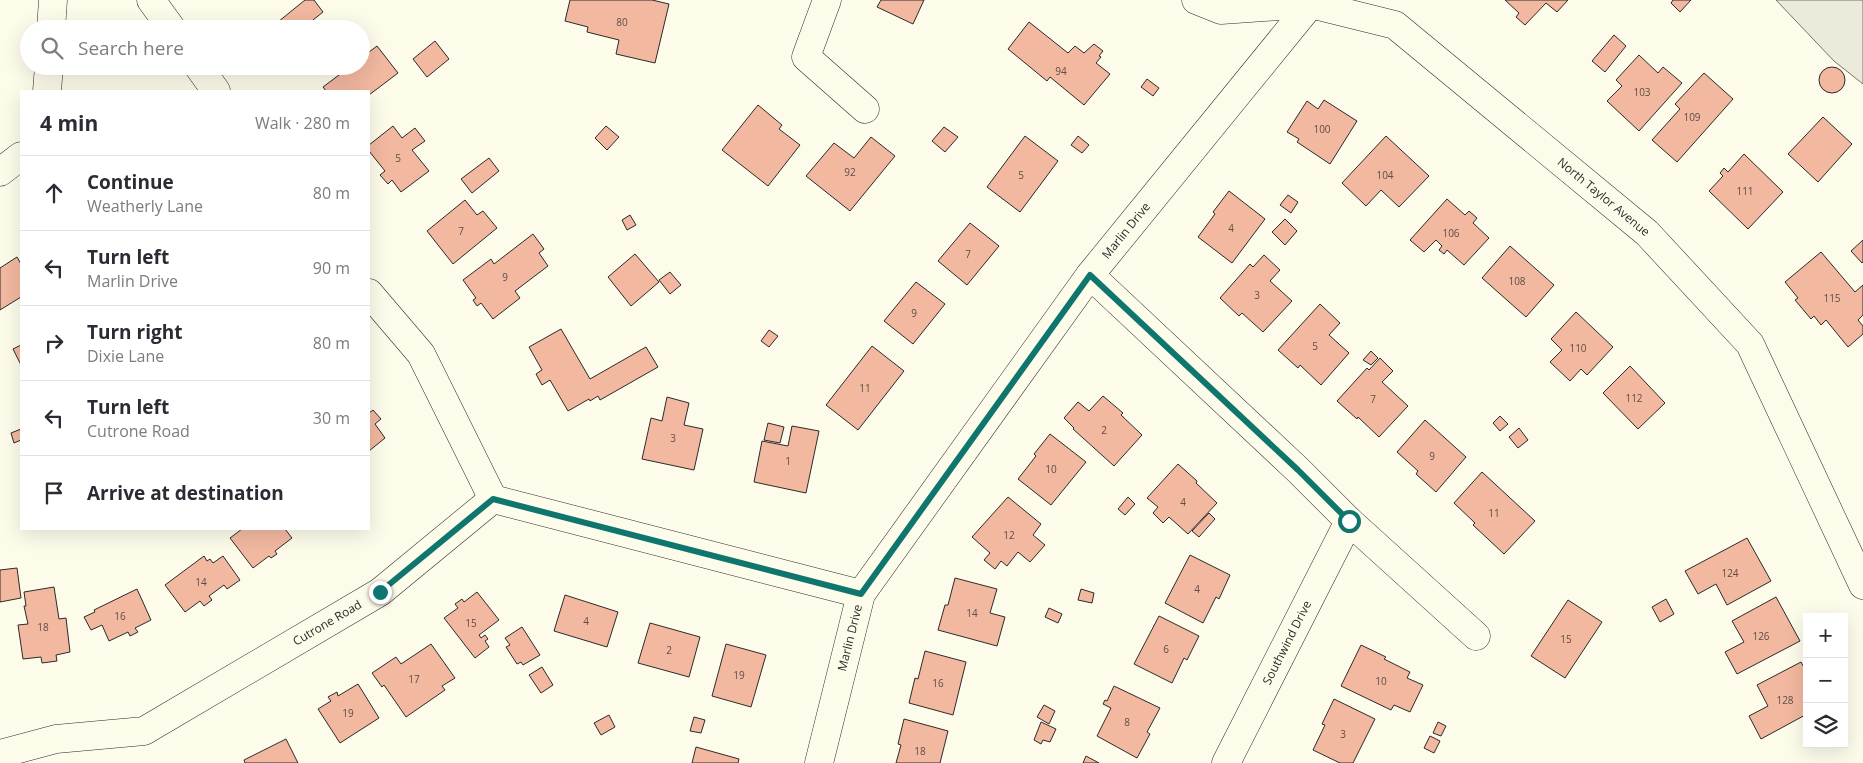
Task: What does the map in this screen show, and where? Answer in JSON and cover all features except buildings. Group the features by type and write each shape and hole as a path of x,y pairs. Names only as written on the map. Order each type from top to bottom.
{"street":[{"path":"52,20 53,0"},
{"path":"151,0 165,20"},
{"path":"827,0 806,57 865,109"},
{"name":"North Taylor Avenue","path":"1196,0 1221,10 1312,2 1395,24 1647,232 1750,344 1863,585"},
{"name":"Marlin Drive","path":"819,763 861,594 1090,275 1312,2"},
{"path":"47,90 48,75"},
{"path":"204,75 215,90"},
{"path":"0,172 20,157"},
{"path":"1090,275 1298,470 1349,521 1476,636"},
{"path":"370,294 422,354 493,499 861,594"},
{"name":"Cutrone Road","path":"0,754 56,739 144,731 380,592 493,499"},
{"name":"Southwind Drive","path":"1226,763 1349,521"}],"shaded area":[{"path":"1776,0 1863,0 1863,84 1834,61"}],"route":[{"path":"380,592 493,499 861,594 1090,275 1298,470 1349,521"}]}
